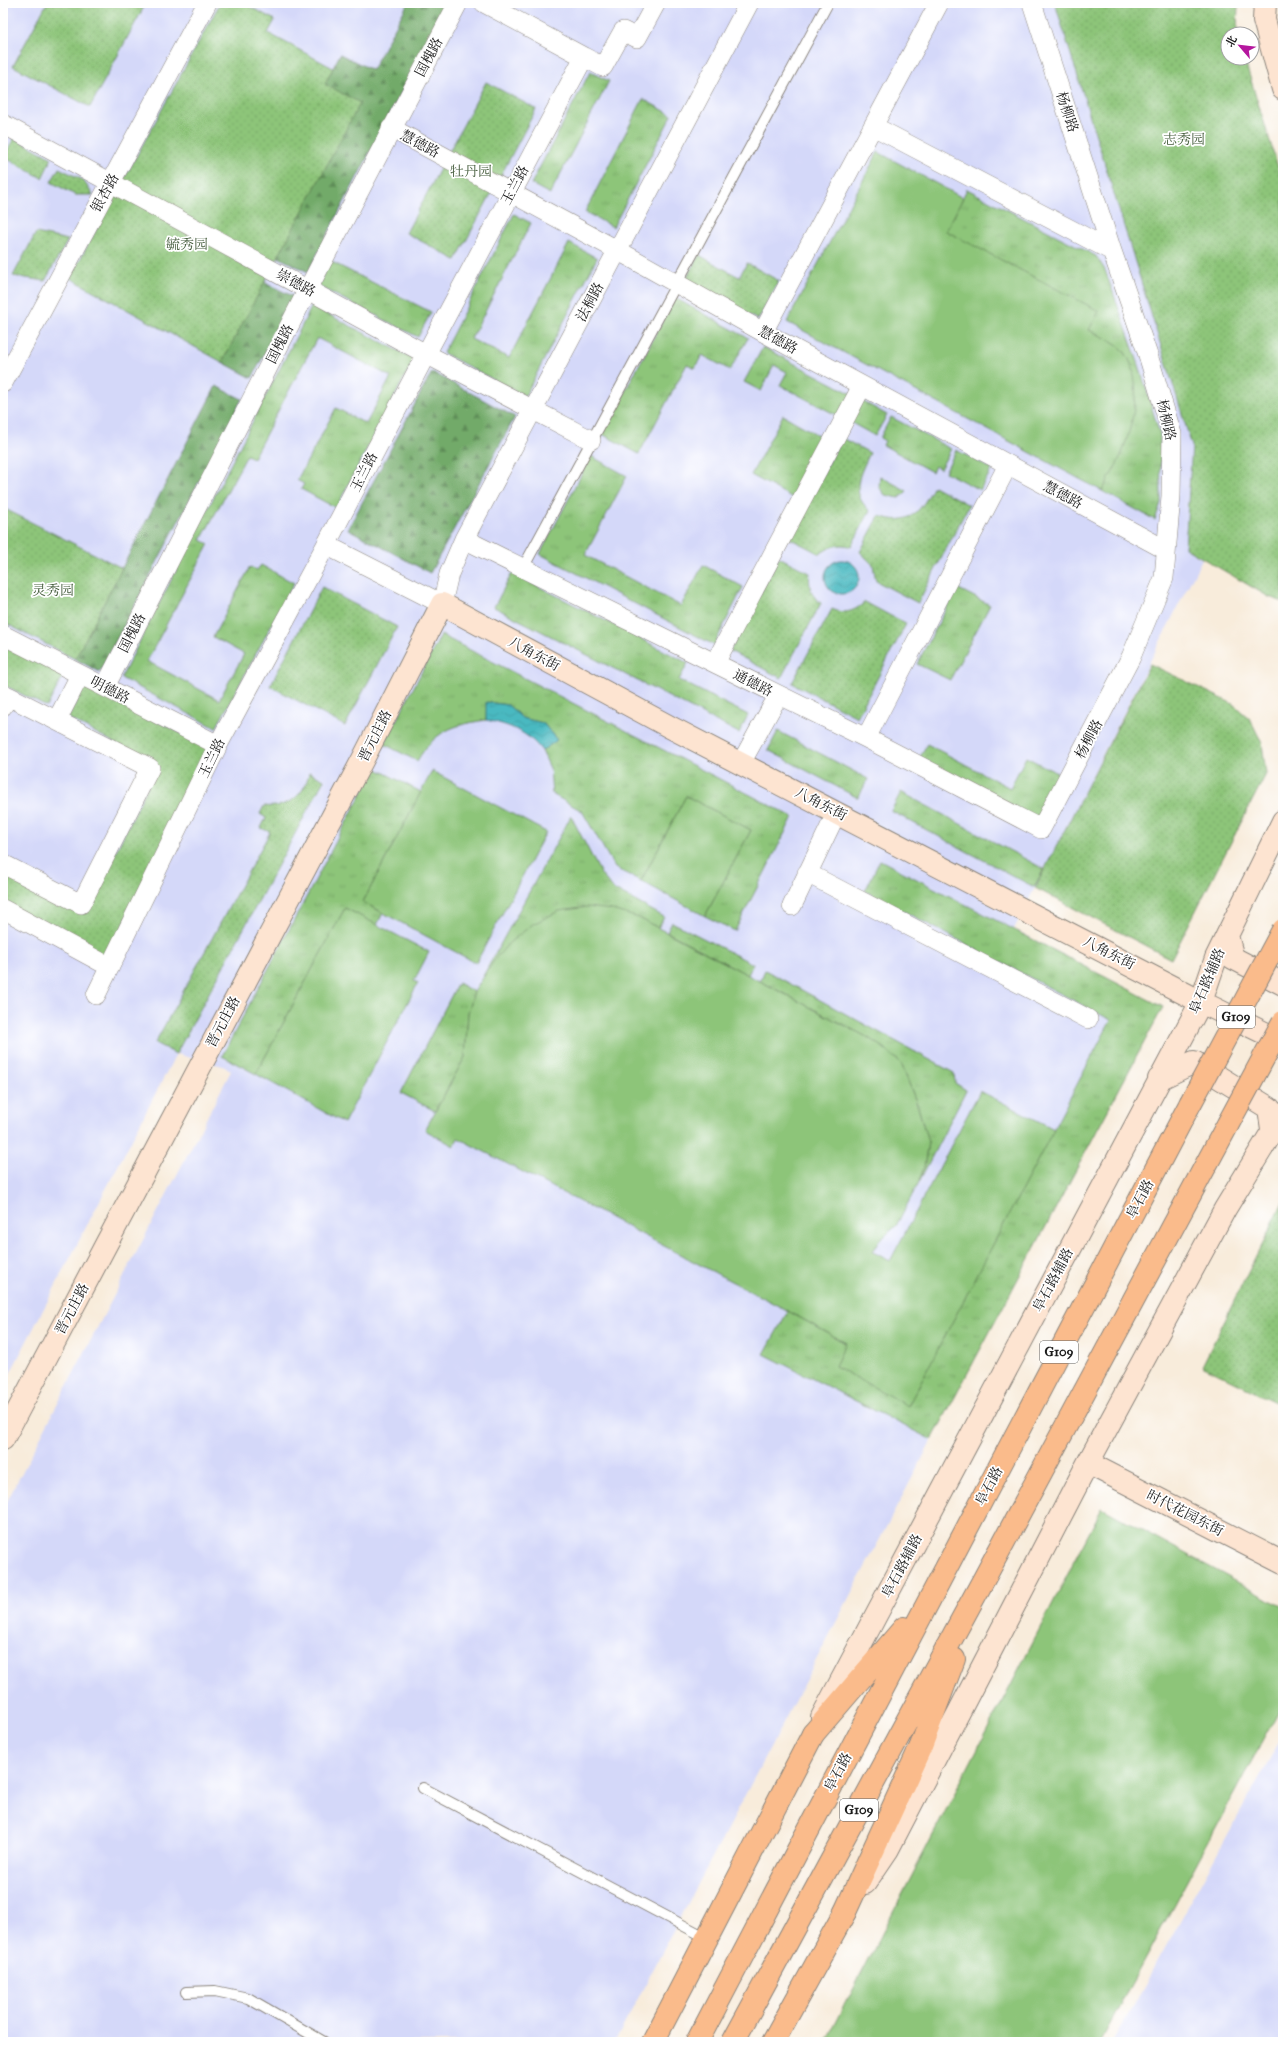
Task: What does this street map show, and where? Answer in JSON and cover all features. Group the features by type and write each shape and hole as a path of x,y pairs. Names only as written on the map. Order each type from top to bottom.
{"main road":[{"name":"阜石路","path":"698,2039 1283,930"},
{"name":"G109","path":"733,2042 986,1577 1283,1022"},
{"path":"773,2042 845,1912 921,1746 986,1577"},
{"path":"653,2042 813,1734 929,1600"}],"street":[{"name":"银杏路","path":"3,382 207,3"},
{"name":"国槐路","path":"104,687 391,128 458,3"},
{"path":"484,3 603,67 623,31 637,38 656,3"},
{"name":"法桐路","path":"442,604 449,574 464,539 749,3"},
{"path":"763,332 939,3"},
{"name":"杨柳路","path":"1032,3 1112,251 1148,355 1172,434 1171,496 1164,578 1131,657 1041,829"},
{"path":"1265,3 1264,20 1283,89"},
{"name":"玉兰路","path":"96,995 218,745 326,545 584,57"},
{"name":"崇德路","path":"3,124 426,354 591,440"},
{"path":"873,126 1112,251"},
{"name":"慧德路","path":"391,128 617,250 862,386 1166,550"},
{"path":"834,440 862,386"},
{"path":"714,663 862,386"},
{"path":"866,738 1008,465"},
{"name":"通德路","path":"464,539 778,696 866,738 1041,829"},
{"path":"326,545 442,604"},
{"name":"八角东街","path":"442,604 539,658 1201,1002 1283,1042"},
{"name":"晋元庄路","path":"3,1439 363,759 442,604"},
{"name":"明德路","path":"3,636 218,745"},
{"path":"57,720 80,675"},
{"path":"3,706 8,696 150,768 81,904 3,864"},
{"path":"742,763 778,696"},
{"path":"792,906 837,812"},
{"name":"阜石路辅路","path":"813,1734 1201,1002 1216,958 1283,820"},
{"path":"808,873 1088,1019"},
{"path":"3,909 110,967"},
{"path":"1227,936 1233,958 1283,984"},
{"path":"845,1912 888,1849 1088,1463 1225,1209 1278,1122 1269,1108 1194,1062 1159,1079"},
{"name":"时代花园东街","path":"1088,1463 1283,1563"}],"lane":[{"path":"523,568 828,3"},
{"path":"423,1788 707,1938"},
{"path":"186,1992 215,1991 248,1998 324,2042"}],"shaded area":[{"path":"3,3 1055,3 1192,446 1185,548 1202,559 1014,929 1163,1007 932,1440 615,2042 3,2042 3,1509 231,1071 223,1066 176,1054 3,1387"},
{"path":"1283,1735 1283,2042 1113,2042"}],"green space":[{"path":"47,3 146,3 90,107 13,66"},
{"name":"毓秀园","path":"220,3 243,3 275,20 268,33 333,68 325,84 360,103 222,362 70,278"},
{"path":"408,3 436,3 445,8 308,272 278,257 359,103 325,84 340,54 372,70"},
{"name":"志秀园","path":"1055,3 1238,3 1237,26 1220,26 1220,66 1246,66 1283,183 1283,602 1269,597 1185,548 1192,446"},
{"path":"590,72 609,81 550,194 531,184"},
{"name":"牡丹园","path":"486,82 536,109 456,260 406,233"},
{"path":"643,99 672,115 613,227 585,212"},
{"path":"14,138 52,158 42,178 4,157"},
{"path":"878,152 963,198 946,231 1099,311 1089,330 1110,340 1121,348 1128,358 1133,370 1135,384 1134,412 1127,438 1119,460 1102,491 787,322"},
{"path":"59,168 83,180 93,195 75,195 51,182"},
{"path":"967,189 1096,256 1105,270 1139,365 1160,435 1161,503 1155,520 1102,491 1124,443 1134,408 1135,390 1133,373 1127,356 1120,347 1088,330 945,231"},
{"path":"514,214 531,223 471,339 509,358 569,243 597,258 525,396 443,353"},
{"path":"36,233 68,240 45,281 13,276"},
{"path":"699,255 739,277 747,263 779,281 758,320 685,280"},
{"path":"330,261 431,312 418,337 318,286"},
{"path":"264,282 294,297 252,378 222,362"},
{"path":"675,298 748,338 730,370 702,355 695,368 687,364 639,454 602,434"},
{"path":"312,306 414,359 336,508 301,489 304,484 297,480 336,408 366,424 391,377 317,338 253,458 247,455 201,540 209,544 147,661 219,700 244,654 213,637 250,567 257,570 261,565 294,583 216,728 121,678"},
{"path":"763,347 852,394 840,417 780,385 787,372 774,365 761,391 744,382"},
{"path":"432,372 515,417 430,573 348,529"},
{"path":"216,386 242,399 100,672 75,659"},
{"path":"862,401 887,415 875,436 850,422"},
{"path":"783,415 825,439 793,498 751,475"},
{"path":"891,417 951,449 940,469 935,466 932,472 883,445 885,441 880,438"},
{"path":"842,438 870,453 860,476 858,490 864,504 870,511 851,547 839,545 827,549 820,554 789,538"},
{"path":"956,450 992,469 980,490 945,472"},
{"path":"591,456 627,476 585,555 681,606 703,565 743,587 714,645 540,554"},
{"path":"880,476 907,491 899,498 885,495 879,487"},
{"path":"934,486 969,505 918,603 876,581 873,565 860,552 879,516 890,519 907,518 919,509"},
{"name":"灵秀园","path":"3,508 122,568 75,659 3,622"},
{"path":"779,557 810,573 809,581 811,590 821,603 781,678 730,651"},
{"path":"512,573 688,663 679,680 748,715 739,733 494,607"},
{"path":"322,587 397,627 345,726 270,686"},
{"path":"957,588 990,605 950,680 917,664"},
{"path":"865,602 906,624 857,717 792,683 832,609 846,612 854,610"},
{"path":"441,635 793,817 735,931 705,916 751,830 686,796 641,881 615,868 582,811 552,794 550,768 542,751 557,740 543,723 522,718 508,705 487,702 486,720 463,724 446,731 431,743 417,761 384,744"},
{"path":"5,643 64,674 47,707 6,686 3,691 3,647"},
{"path":"1150,664 1233,704 1250,719 1262,743 1266,774 1171,959 1035,888"},
{"path":"85,685 210,748 107,959 3,903 3,871 85,914 158,766 68,718"},
{"path":"778,731 868,779 858,798 768,750"},
{"path":"927,744 1010,788 1026,757 1061,775 1037,820 919,759"},
{"path":"375,768 421,792 363,902 383,913 377,925 345,908 256,1074 222,1056"},
{"path":"432,771 546,832 476,963 363,902"},
{"path":"309,772 324,780 176,1054 155,1043 270,832 261,828 266,818 260,814 264,806 288,803 300,794"},
{"path":"901,792 1044,869 1034,887 891,811"},
{"path":"686,796 751,830 705,916 641,881"},
{"path":"571,816 601,874 613,889 664,917 658,928 639,918 483,976"},
{"path":"880,860 1163,1007 932,1440 764,1354 788,1311 847,1344 836,1366 908,1405 1111,1020 865,891"},
{"path":"588,907 612,910 639,918 863,1035 880,1045 901,1063 918,1107 928,1142 924,1167 918,1184 896,1226 878,1242 873,1252 890,1261 980,1091 1054,1129 908,1406 835,1366 846,1343 458,1138 454,1146 425,1130 465,1057 468,1013 474,992 495,959 510,942 533,924 559,911"},
{"path":"345,908 429,952 414,981 418,983 344,1123 256,1074"},
{"path":"672,922 753,964 748,975 667,932"},
{"path":"765,970 954,1073 955,1083 966,1090 918,1184 924,1167 928,1142 918,1107 901,1063 880,1045 863,1035 760,981"},
{"path":"458,983 474,992 468,1013 465,1057 435,1111 401,1093"},
{"path":"1283,1202 1283,1406 1202,1366"},
{"path":"1102,1508 1283,1607 1283,1703 1100,2042 826,2042"}],"water":[{"path":"845,560 852,562 857,567 859,577 857,587 852,592 839,594 832,592 827,587 825,574 827,567 832,562"},
{"path":"486,702 508,705 522,718 543,723 557,740 542,751 530,738 517,730 486,720"}]}
